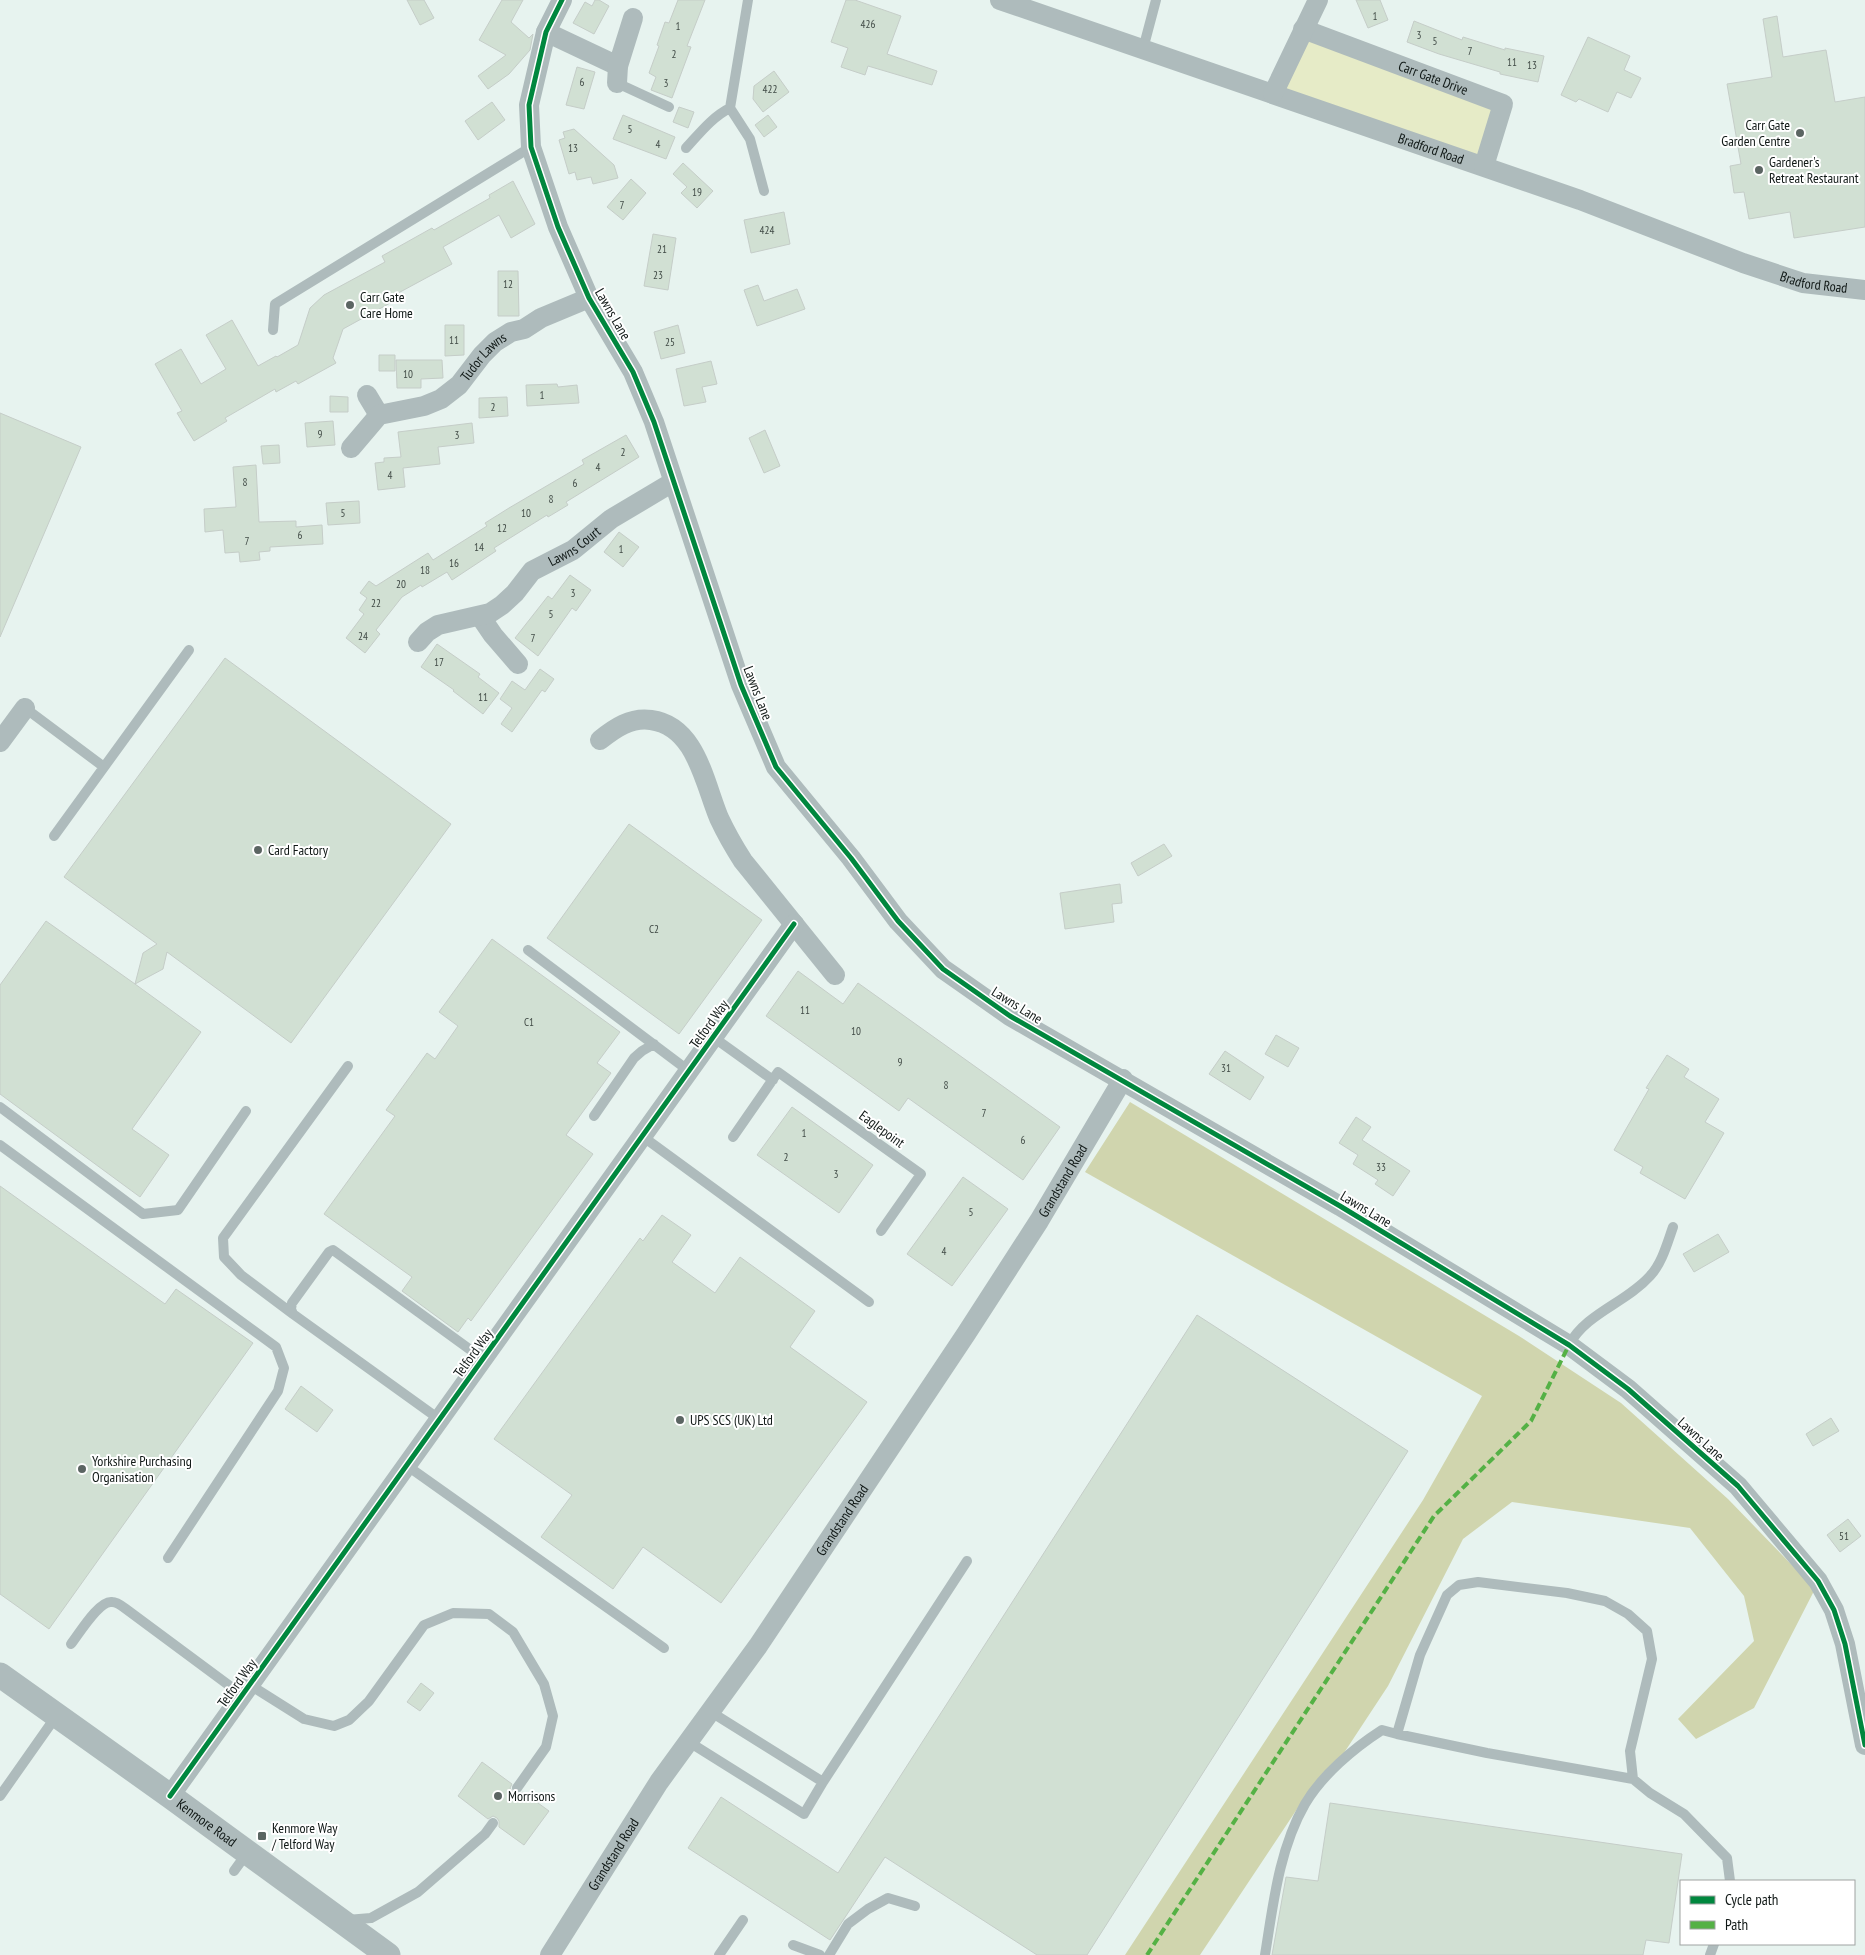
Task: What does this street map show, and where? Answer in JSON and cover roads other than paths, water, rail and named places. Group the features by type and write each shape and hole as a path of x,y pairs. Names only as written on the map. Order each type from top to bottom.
{"street":[{"name":"Lawns Lane","path":"562,0 546,32 529,105 531,148 558,227 589,298 633,372 654,422 741,686 776,768 851,858 898,921 944,969 1010,1016 1123,1079 1340,1206 1569,1346 1628,1389 1738,1486 1818,1581 1834,1610 1845,1644 1865,1745"},
{"name":"Bradford Road","path":"1000,0 1484,166 1794,280 1865,290"},
{"path":"1273,94 1318,0"},
{"path":"546,32 618,75 632,18"},
{"name":"Carr Gate Drive","path":"1303,29 1503,104 1484,166"},
{"name":"Tudor Lawns","path":"379,415 424,406 441,399 459,385 482,355 503,337 589,298"},
{"path":"351,448 379,415 368,395"},
{"name":"Lawns Court","path":"418,642 427,632 438,625 490,613 515,593 532,571 573,550 611,519 673,482"},
{"path":"480,616 493,635 518,664"},
{"path":"0,742 25,708"},
{"path":"600,740 615,728 645,719 660,721 676,729 687,741 696,757 730,841 743,861 835,976"},
{"name":"Telford Way","path":"170,1796 794,924"},
{"name":"Grandstand Road","path":"550,1955 659,1782 758,1646 971,1326 1038,1221 1123,1079"},
{"name":"Kenmore Road","path":"0,1675 170,1796 241,1862 342,1921 388,1955"}],"lane":[{"path":"748,0 730,108 750,139 764,191"},
{"path":"1143,49 1156,0"},
{"path":"618,75 670,107"},
{"path":"686,148 720,112 730,108"},
{"path":"273,330 275,304 531,148"},
{"path":"54,836 189,650"},
{"path":"25,708 104,767"},
{"path":"528,950 689,1071"},
{"path":"713,1037 773,1080 734,1137"},
{"path":"594,1116 634,1058 642,1050 654,1044"},
{"path":"348,1066 223,1238 224,1257 241,1275 439,1419"},
{"name":"Eaglepoint","path":"773,1080 778,1072 921,1174 881,1231"},
{"path":"0,1108 143,1214 178,1210 246,1112"},
{"path":"642,1136 869,1302"},
{"path":"0,1145 276,1347 284,1368 278,1391 168,1558"},
{"path":"1569,1346 1575,1334 1594,1316 1626,1298 1652,1275 1659,1263 1673,1227"},
{"path":"293,1314 291,1309 292,1303 332,1250 483,1359"},
{"path":"406,1465 664,1648"},
{"path":"688,1742 804,1814 967,1561"},
{"path":"1397,1734 1420,1655 1447,1594 1458,1585 1478,1582 1567,1593 1605,1601 1628,1614 1647,1631 1652,1659 1630,1751 1633,1779"},
{"path":"71,1644 97,1610 104,1603 112,1602 126,1609 246,1690 304,1719 334,1726 349,1720 369,1701 424,1625 453,1613 489,1614 513,1632 544,1684 552,1716 546,1747 517,1788"},
{"path":"711,1712 824,1782"},
{"path":"0,1796 57,1715"},
{"path":"1265,1955 1274,1899 1284,1854 1296,1822 1306,1803 1349,1754 1382,1730 1487,1754 1633,1779 1650,1793 1684,1814 1727,1858 1730,1880"},
{"path":"342,1921 371,1918 418,1892 485,1834 493,1822"},
{"path":"829,1955 848,1924 868,1909 888,1898 915,1906"},
{"path":"719,1955 743,1920"},
{"path":"793,1945 820,1955"}],"place":[{"name":"Carr Gate Garden Centre","path":"1800,133"},
{"name":"Gardener's Retreat Restaurant","path":"1759,170"},
{"name":"Carr Gate Care Home","path":"350,305"},
{"name":"Card Factory","path":"258,850"},
{"name":"UPS SCS (UK) Ltd","path":"680,1420"},
{"name":"Yorkshire Purchasing Organisation","path":"82,1469"},
{"name":"Morrisons","path":"498,1796"},
{"name":"Kenmore Way / Telford Way","path":"262,1836"}]}
